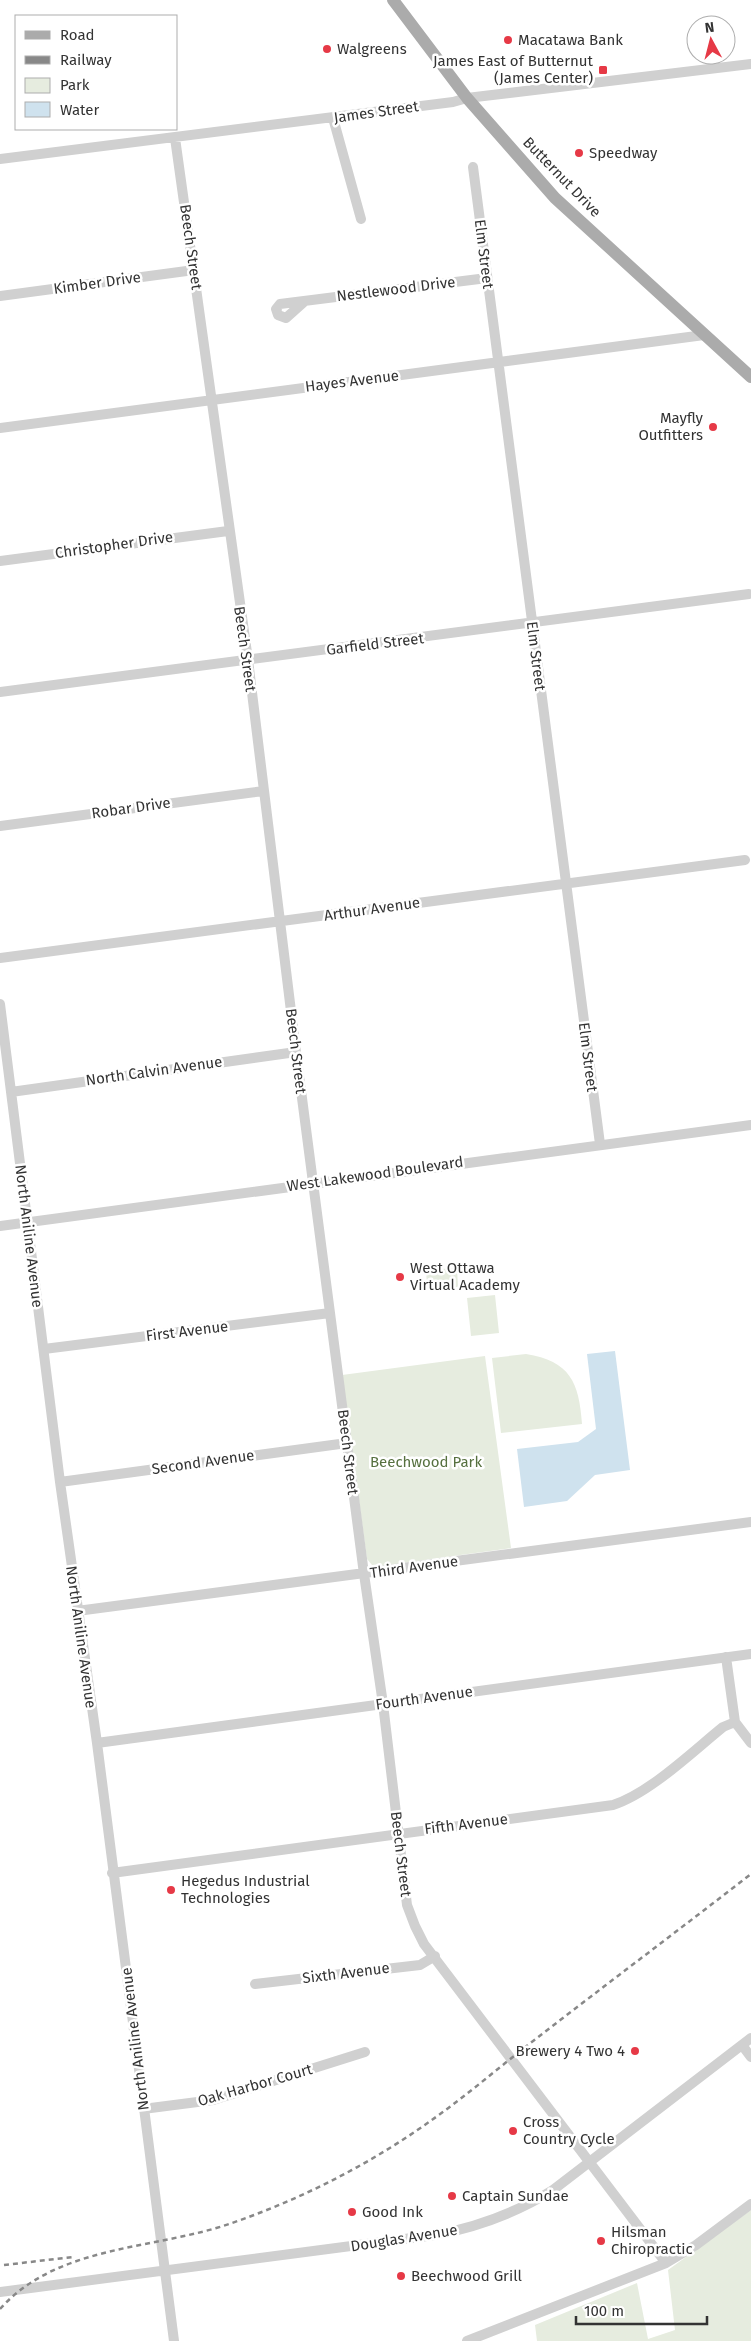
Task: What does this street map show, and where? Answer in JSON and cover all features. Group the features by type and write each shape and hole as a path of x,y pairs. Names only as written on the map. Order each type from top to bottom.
{"main road":[{"name":"Butternut Drive","path":"393,0 467,98 555,198 751,377"}],"street":[{"name":"James Street","path":"0,159 333,118 453,102 467,98 751,64"},
{"path":"333,118 361,219"},
{"name":"Beech Street","path":"175,138 228,531 248,660 296,1052 408,1905 424,1944 435,1956 666,2263"},
{"name":"Elm Street","path":"473,167 600,1144"},
{"name":"Kimber Drive","path":"0,296 194,270"},
{"name":"Nestlewood Drive","path":"305,301 487,278"},
{"name":"Hayes Avenue","path":"0,428 704,334"},
{"name":"Christopher Drive","path":"0,561 228,531"},
{"name":"Garfield Street","path":"0,692 532,624 749,594"},
{"name":"Robar Drive","path":"0,826 263,791"},
{"name":"Arthur Avenue","path":"0,958 745,860"},
{"name":"North Aniline Avenue","path":"0,1004 60,1482 97,1743 112,1873 174,2341"},
{"name":"North Calvin Avenue","path":"12,1092 296,1052"},
{"name":"West Lakewood Boulevard","path":"0,1226 314,1182 751,1125"},
{"name":"First Avenue","path":"44,1349 330,1313"},
{"name":"Second Avenue","path":"60,1482 347,1443"},
{"name":"Third Avenue","path":"77,1611 751,1522"},
{"name":"Fourth Avenue","path":"97,1743 751,1654"},
{"path":"726,1657 735,1722 751,1743"},
{"name":"Fifth Avenue","path":"112,1873 602,1807 619,1803 650,1785 723,1728 735,1722"},
{"name":"Sixth Avenue","path":"255,1984 420,1964 435,1956"},
{"name":"Douglas Avenue","path":"0,2292 435,2235 472,2227 509,2214 535,2201 591,2162 751,2038"},
{"path":"742,2045 751,2057"},
{"name":"Oak Harbor Court","path":"143,2110 213,2100 365,2052"},
{"path":"468,2341 666,2263 696,2245 751,2204"}],"green space":[{"path":"457,1268 458,1287 430,1288 427,1285 426,1270"},
{"path":"495,1295 499,1333 471,1336 467,1298"},
{"path":"526,1354 553,1362 569,1376 575,1385 578,1396 582,1424 501,1433 492,1358"},
{"name":"Beechwood Park","path":"485,1356 511,1548 380,1566 372,1565 367,1559 342,1375"},
{"path":"751,2210 751,2341 537,2341 535,2325 637,2283 648,2339 675,2330 668,2270"}],"water":[{"path":"615,1351 630,1470 595,1475 567,1501 524,1507 517,1449 578,1442 596,1429 587,1354"}],"railway":[{"path":"0,2309 23,2288 50,2272 79,2260 202,2232 232,2223 286,2202 363,2164 449,2107 751,1874"},
{"path":"4,2265 73,2257"}],"place":[{"name":"Macatawa Bank","path":"508,40"},
{"name":"Walgreens","path":"327,49"},
{"name":"James East of Butternut (James Center)","path":"603,70"},
{"name":"Speedway","path":"579,153"},
{"name":"Mayfly Outfitters","path":"713,427"},
{"name":"West Ottawa Virtual Academy","path":"400,1277"},
{"name":"Hegedus Industrial Technologies","path":"171,1890"},
{"name":"Brewery 4 Two 4","path":"635,2051"},
{"name":"Cross Country Cycle","path":"513,2131"},
{"name":"Captain Sundae","path":"452,2196"},
{"name":"Good Ink","path":"352,2212"},
{"name":"Hilsman Chiropractic","path":"601,2241"},
{"name":"Beechwood Grill","path":"401,2276"}]}
